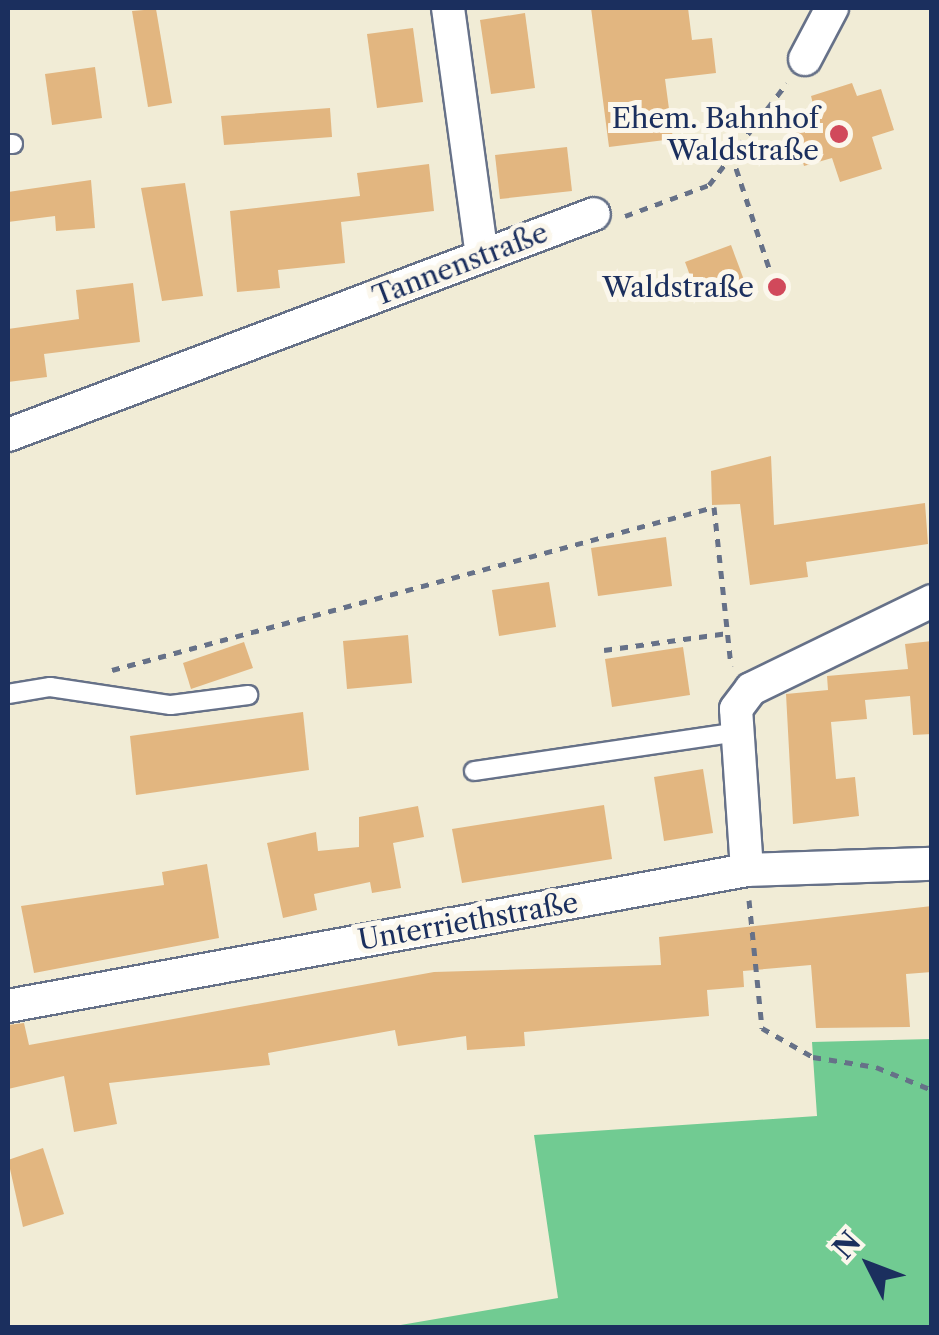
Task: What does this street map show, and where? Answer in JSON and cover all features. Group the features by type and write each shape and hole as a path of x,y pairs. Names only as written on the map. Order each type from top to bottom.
{"street":[{"path":"448,8 482,255"},
{"path":"806,59 832,8"},
{"name":"Tannenstraße","path":"8,435 594,214"},
{"path":"748,870 736,720 751,690 932,601"},
{"name":"Unterriethstraße","path":"8,1006 748,870 932,864"}],"lane":[{"path":"8,694 50,687 171,705 248,695"},
{"path":"474,771 736,720"}],"path":[{"path":"594,214 611,221 710,185 806,59"},
{"path":"731,153 771,274"},
{"path":"106,671 714,507 736,720"},
{"path":"604,650 728,633"},
{"path":"748,870 762,1028 813,1057 876,1067 932,1090"}],"green space":[{"path":"931,1039 931,1327 389,1327 558,1298 534,1135 817,1116 812,1042"}],"building":[{"path":"591,8 688,8 692,40 712,38 716,73 665,79 673,139 609,147"},
{"path":"156,9 172,103 148,107 132,11"},
{"path":"525,13 535,88 491,94 480,20"},
{"path":"413,28 423,102 377,108 367,34"},
{"path":"95,67 102,118 52,125 45,74"},
{"name":"Ehem. Bahnhof Waldstraße","path":"852,83 857,96 881,89 894,130 872,137 882,169 840,182 832,158 804,166 789,115 814,108 811,96"},
{"path":"330,108 332,137 224,145 221,116"},
{"path":"567,147 572,191 500,199 495,155"},
{"path":"429,164 434,211 341,222 345,263 278,270 280,288 237,292 230,211 360,196 357,173"},
{"path":"91,180 95,228 56,231 55,216 8,222 8,192"},
{"path":"185,183 203,296 162,301 141,188"},
{"path":"731,245 744,280 698,297 685,262"},
{"path":"133,283 140,342 44,354 47,377 8,382 8,329 79,319 76,290"},
{"path":"771,456 774,525 925,503 928,544 806,562 808,577 750,585 740,504 712,505 711,471"},
{"path":"666,537 672,586 598,596 591,548"},
{"path":"549,582 556,627 499,636 492,590"},
{"path":"408,635 412,683 347,689 343,641"},
{"path":"932,641 932,734 913,735 910,696 865,700 867,719 831,722 836,779 855,777 859,816 793,824 786,694 828,690 827,676 908,669 905,644"},
{"path":"244,642 253,668 191,689 183,663"},
{"path":"683,647 690,695 612,707 605,659"},
{"path":"303,712 309,770 136,795 130,736"},
{"path":"703,769 713,833 664,841 654,777"},
{"path":"604,805 612,859 462,883 452,829"},
{"path":"418,806 424,837 393,843 401,888 372,893 370,882 314,894 317,910 283,918 267,843 316,832 318,851 359,847 359,817"},
{"path":"207,864 219,938 34,973 21,906 164,885 162,872"},
{"path":"932,906 932,972 906,974 910,1027 816,1028 811,965 743,971 744,987 707,990 709,1016 524,1032 525,1046 467,1050 466,1036 398,1046 395,1030 268,1053 270,1065 109,1083 117,1124 74,1132 64,1076 8,1089 8,1025 24,1023 29,1045 434,972 661,965 659,937"},
{"path":"43,1148 64,1214 23,1227 8,1160"}],"place":[{"name":"Ehem. Bahnhof Waldstraße","path":"839,134"},
{"name":"Waldstraße","path":"777,287"}]}
